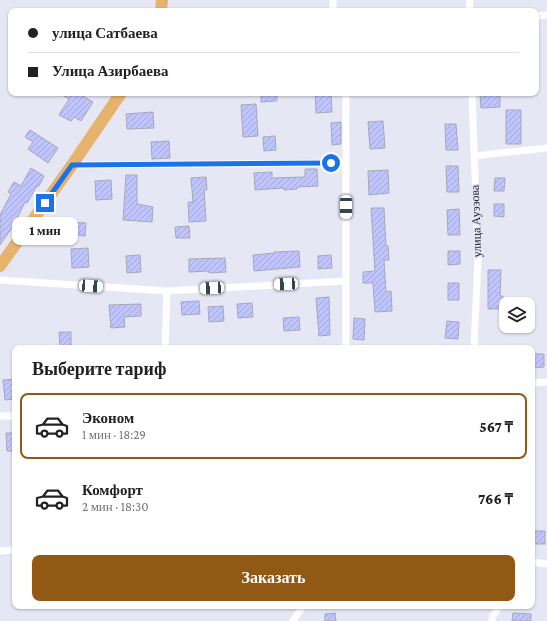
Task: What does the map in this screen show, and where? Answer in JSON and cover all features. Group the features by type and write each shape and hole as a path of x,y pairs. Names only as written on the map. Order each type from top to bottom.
{"main road":[{"path":"0,266 119,96"}],"street":[{"path":"346,96 346,345"},
{"name":"улица Ауэзова","path":"472,96 478,258 474,345"},
{"path":"474,156 547,148"},
{"path":"72,165 346,163"},
{"path":"0,280 167,291 346,281"},
{"path":"165,345 167,291"},
{"path":"535,383 547,382"},
{"path":"0,416 12,416"},
{"path":"0,551 12,550"},
{"path":"535,562 547,564"},
{"path":"293,621 301,609"},
{"path":"492,621 492,618 497,609"}],"building":[{"path":"64,96 83,96 93,102 81,121 74,117 71,121 59,115 69,99"},
{"path":"261,96 277,96 277,101 261,102"},
{"path":"315,96 331,96 332,112 316,113"},
{"path":"480,96 500,96 500,107 481,108"},
{"path":"256,104 258,136 243,137 241,105"},
{"path":"506,110 521,110 521,144 506,144"},
{"path":"153,112 154,128 127,129 126,114"},
{"path":"383,121 385,148 370,149 368,122"},
{"path":"341,122 341,144 332,145 331,123"},
{"path":"445,124 456,124 458,150 446,150"},
{"path":"30,130 58,148 48,163 28,149 33,142 25,137"},
{"path":"275,136 276,150 264,151 263,137"},
{"path":"169,141 170,158 152,159 151,142"},
{"path":"446,166 458,166 459,192 447,192"},
{"path":"31,168 44,176 27,203 25,202 14,225 0,245 0,215 11,194 8,192 14,182 21,186"},
{"path":"305,169 317,169 318,186 297,187 297,189 284,190 284,188 255,190 254,173 272,172 272,178 305,177"},
{"path":"388,170 389,193 369,195 368,171"},
{"path":"126,175 137,175 137,204 153,207 152,222 123,220"},
{"path":"206,177 207,190 204,190 206,221 189,222 188,202 193,202 191,178"},
{"path":"495,178 505,178 504,191 494,191"},
{"path":"111,180 112,199 96,200 95,181"},
{"path":"494,204 504,204 504,217 494,216"},
{"path":"371,208 384,208 386,246 388,246 389,260 384,260 386,292 391,291 392,311 375,312 373,283 363,283 363,272 375,271"},
{"path":"459,209 460,235 448,235 447,210"},
{"path":"70,222 86,223 85,236 69,234"},
{"path":"189,226 190,238 176,238 175,227"},
{"path":"88,248 89,267 72,268 71,249"},
{"path":"299,251 300,267 254,271 253,255"},
{"path":"448,251 460,251 460,264 448,265"},
{"path":"140,255 141,272 127,273 126,256"},
{"path":"331,255 332,268 318,269 318,256"},
{"path":"225,258 226,272 189,272 189,259"},
{"path":"488,270 501,270 500,296 503,297 499,297 499,309 488,309"},
{"path":"448,283 459,283 459,300 448,300"},
{"path":"329,297 330,335 319,336 316,298"},
{"path":"199,301 200,314 182,315 181,302"},
{"path":"252,303 253,317 238,318 237,304"},
{"path":"141,304 141,316 124,317 125,327 111,328 109,305"},
{"path":"223,306 224,321 209,322 208,307"},
{"path":"299,317 300,330 284,331 283,318"},
{"path":"354,318 365,319 364,340 353,339"},
{"path":"447,321 459,322 458,339 445,338"},
{"path":"59,332 71,332 71,345 60,345"},
{"path":"535,354 544,354 544,367 535,368"},
{"path":"12,379 12,399 5,400 3,380"},
{"path":"6,433 12,433 12,451 7,451"},
{"path":"535,531 545,531 545,544 535,544"},
{"path":"335,613 336,621 325,621 325,614"},
{"path":"513,613 531,614 531,621 512,621"}],"route":[{"path":"45,203 72,165 331,163"}]}
